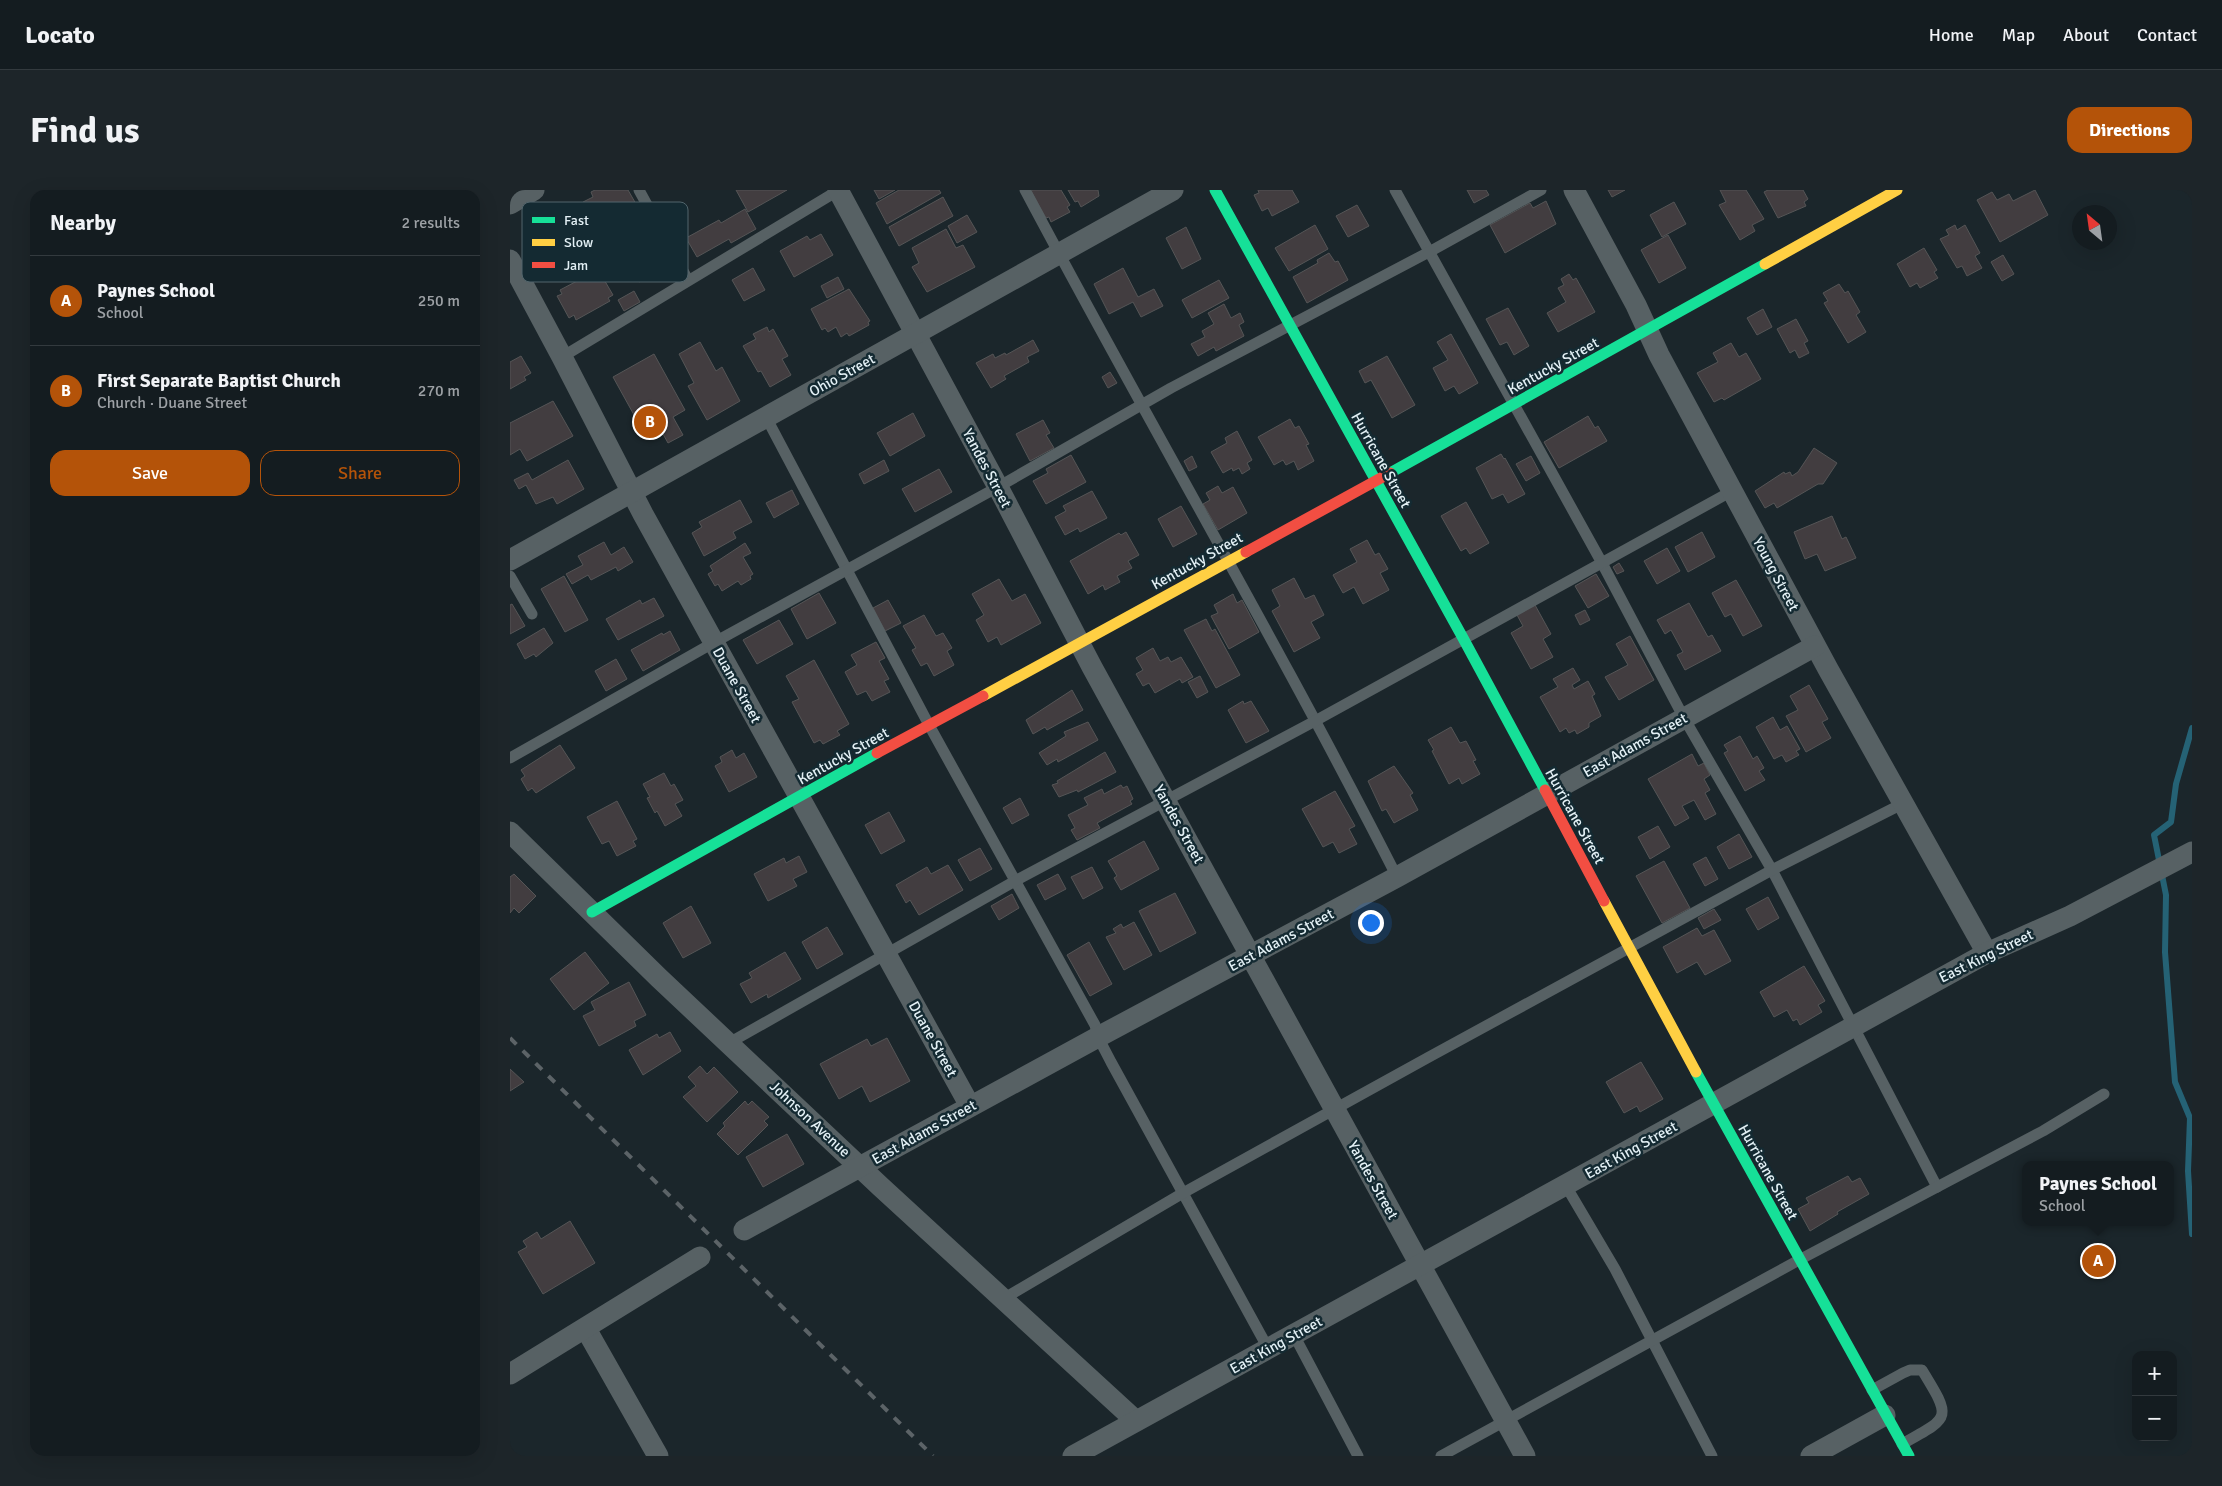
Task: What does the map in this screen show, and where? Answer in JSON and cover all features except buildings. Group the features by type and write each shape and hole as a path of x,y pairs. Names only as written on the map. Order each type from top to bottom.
{"street":[{"path":"510,204 534,190"},
{"name":"Yandes Street","path":"839,190 998,487 1079,644 1167,801 1525,1456"},
{"name":"Ohio Street","path":"510,560 1060,255 1173,190"},
{"name":"Hurricane Street","path":"1215,190 1463,638 1714,1105 1909,1456"},
{"name":"Young Street","path":"1574,190 1815,646 1987,953"},
{"name":"Kentucky Street","path":"592,912 798,797 1514,405 1897,190"},
{"name":"Duane Street","path":"510,260 631,492 713,643 970,1106"},
{"name":"East Adams Street","path":"744,1230 970,1106 1397,877 1815,646"},
{"name":"Johnson Avenue","path":"510,832 729,1043 1136,1421"},
{"name":"East King Street","path":"1073,1456 1269,1350 1987,953 2070,916 2192,852"},
{"path":"510,1374 586,1329 700,1257"},
{"path":"586,1329 658,1456"},
{"path":"1811,1456 1885,1415"}],"lane":[{"path":"639,190 646,202"},
{"path":"688,280 839,190"},
{"path":"1025,190 1141,405 1359,800 1397,877"},
{"path":"1395,190 1602,563 1684,718 1772,870 1938,1187"},
{"path":"510,758 847,568 998,487 1141,405 1429,252 1541,190"},
{"path":"562,357 685,282"},
{"path":"766,417 929,725 1095,1025 1098,1037 1269,1350"},
{"path":"729,1043 1015,882 1315,721 1732,491"},
{"path":"510,576 532,614"},
{"path":"1003,1299 1183,1193 1772,870 1902,804"},
{"path":"1441,1456 1799,1260 2044,1131 2104,1094"},
{"path":"1566,1186 1615,1269 1712,1456"},
{"path":"1294,1335 1358,1456"},
{"path":"1872,1390 1910,1370 1922,1370 1926,1375 1943,1407 1944,1414 1939,1422 1931,1428 1902,1444"}],"waterway":[{"path":"2192,728 2176,784 2171,822 2154,835 2166,895 2165,952 2175,1082 2190,1118 2188,1171 2192,1234"}],"railway":[{"path":"510,1038 933,1456"}],"traffic: fast":[{"path":"1215,190 1545,790"},
{"path":"1390,473 1765,264"},
{"path":"592,912 877,753"},
{"path":"1696,1072 1909,1456"}],"traffic: slow":[{"path":"1765,264 1897,190"},
{"path":"983,696 1246,552"},
{"path":"1604,901 1696,1072"}],"traffic: jam":[{"path":"1246,552 1390,473"},
{"path":"877,753 983,696"},
{"path":"1545,790 1604,901"}],"place":[{"name":"First Separate Baptist Church","path":"650,422"},
{"name":"Paynes School","path":"2098,1261"}]}
